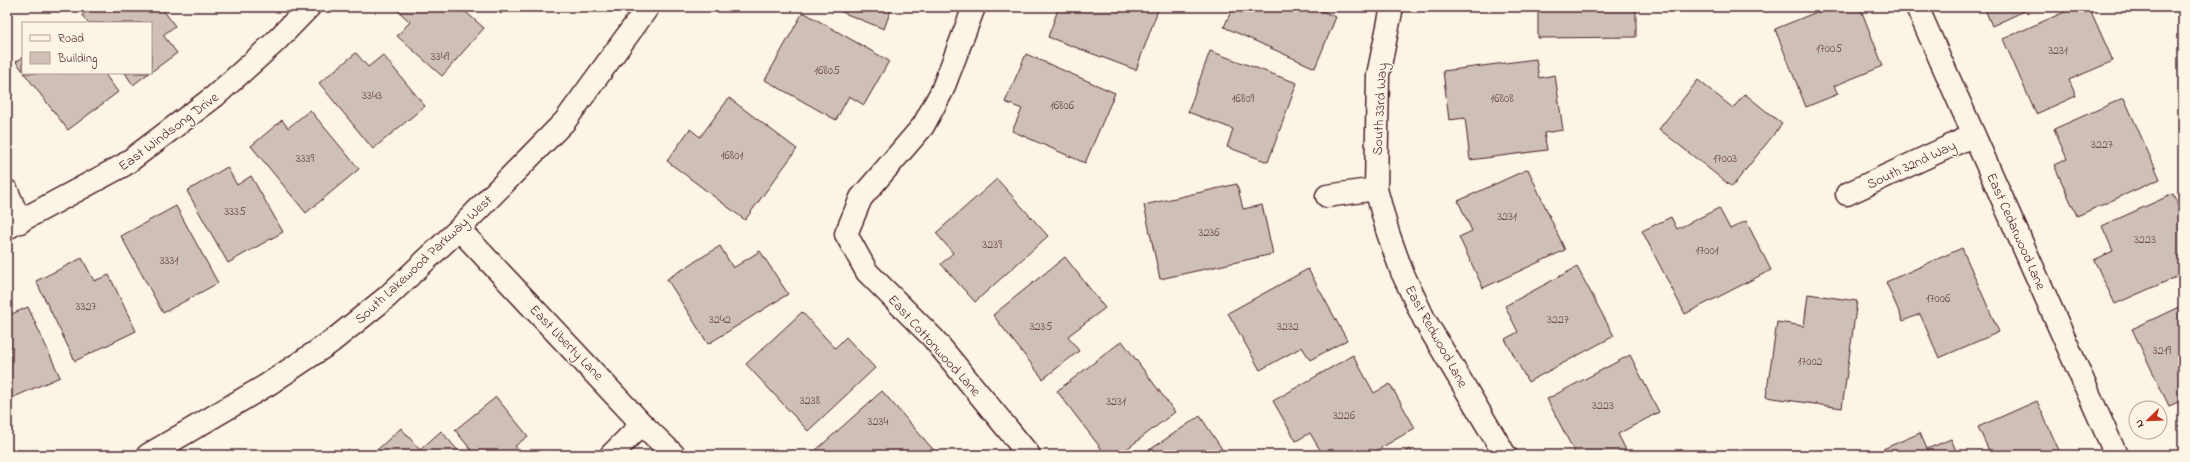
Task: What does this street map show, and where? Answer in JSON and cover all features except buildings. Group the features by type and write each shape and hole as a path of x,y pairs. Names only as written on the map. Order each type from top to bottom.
{"street":[{"name":"East Windsong Drive","path":"14,225 124,165 215,96 274,43 309,7"},
{"name":"South Lakewood Parkway West","path":"148,455 267,385 331,342 387,297 459,229 565,121 648,7"},
{"name":"East Cottonwood Lane","path":"974,7 942,91 923,126 861,198 846,234 867,272 933,338 1029,455"},
{"name":"South 33rd Way","path":"1376,189 1378,75 1392,7"},
{"name":"East Cedarwood Lane","path":"1916,7 2116,455"},
{"name":"South 32nd Way","path":"1847,194 1974,135"},
{"path":"1327,196 1376,189"},
{"name":"East Redwood Lane","path":"1376,189 1388,233 1402,272 1421,312 1505,455"},
{"path":"7,191 14,225"},
{"name":"East Liberty Lane","path":"459,229 642,424 674,455"},
{"path":"611,455 642,424"}]}
